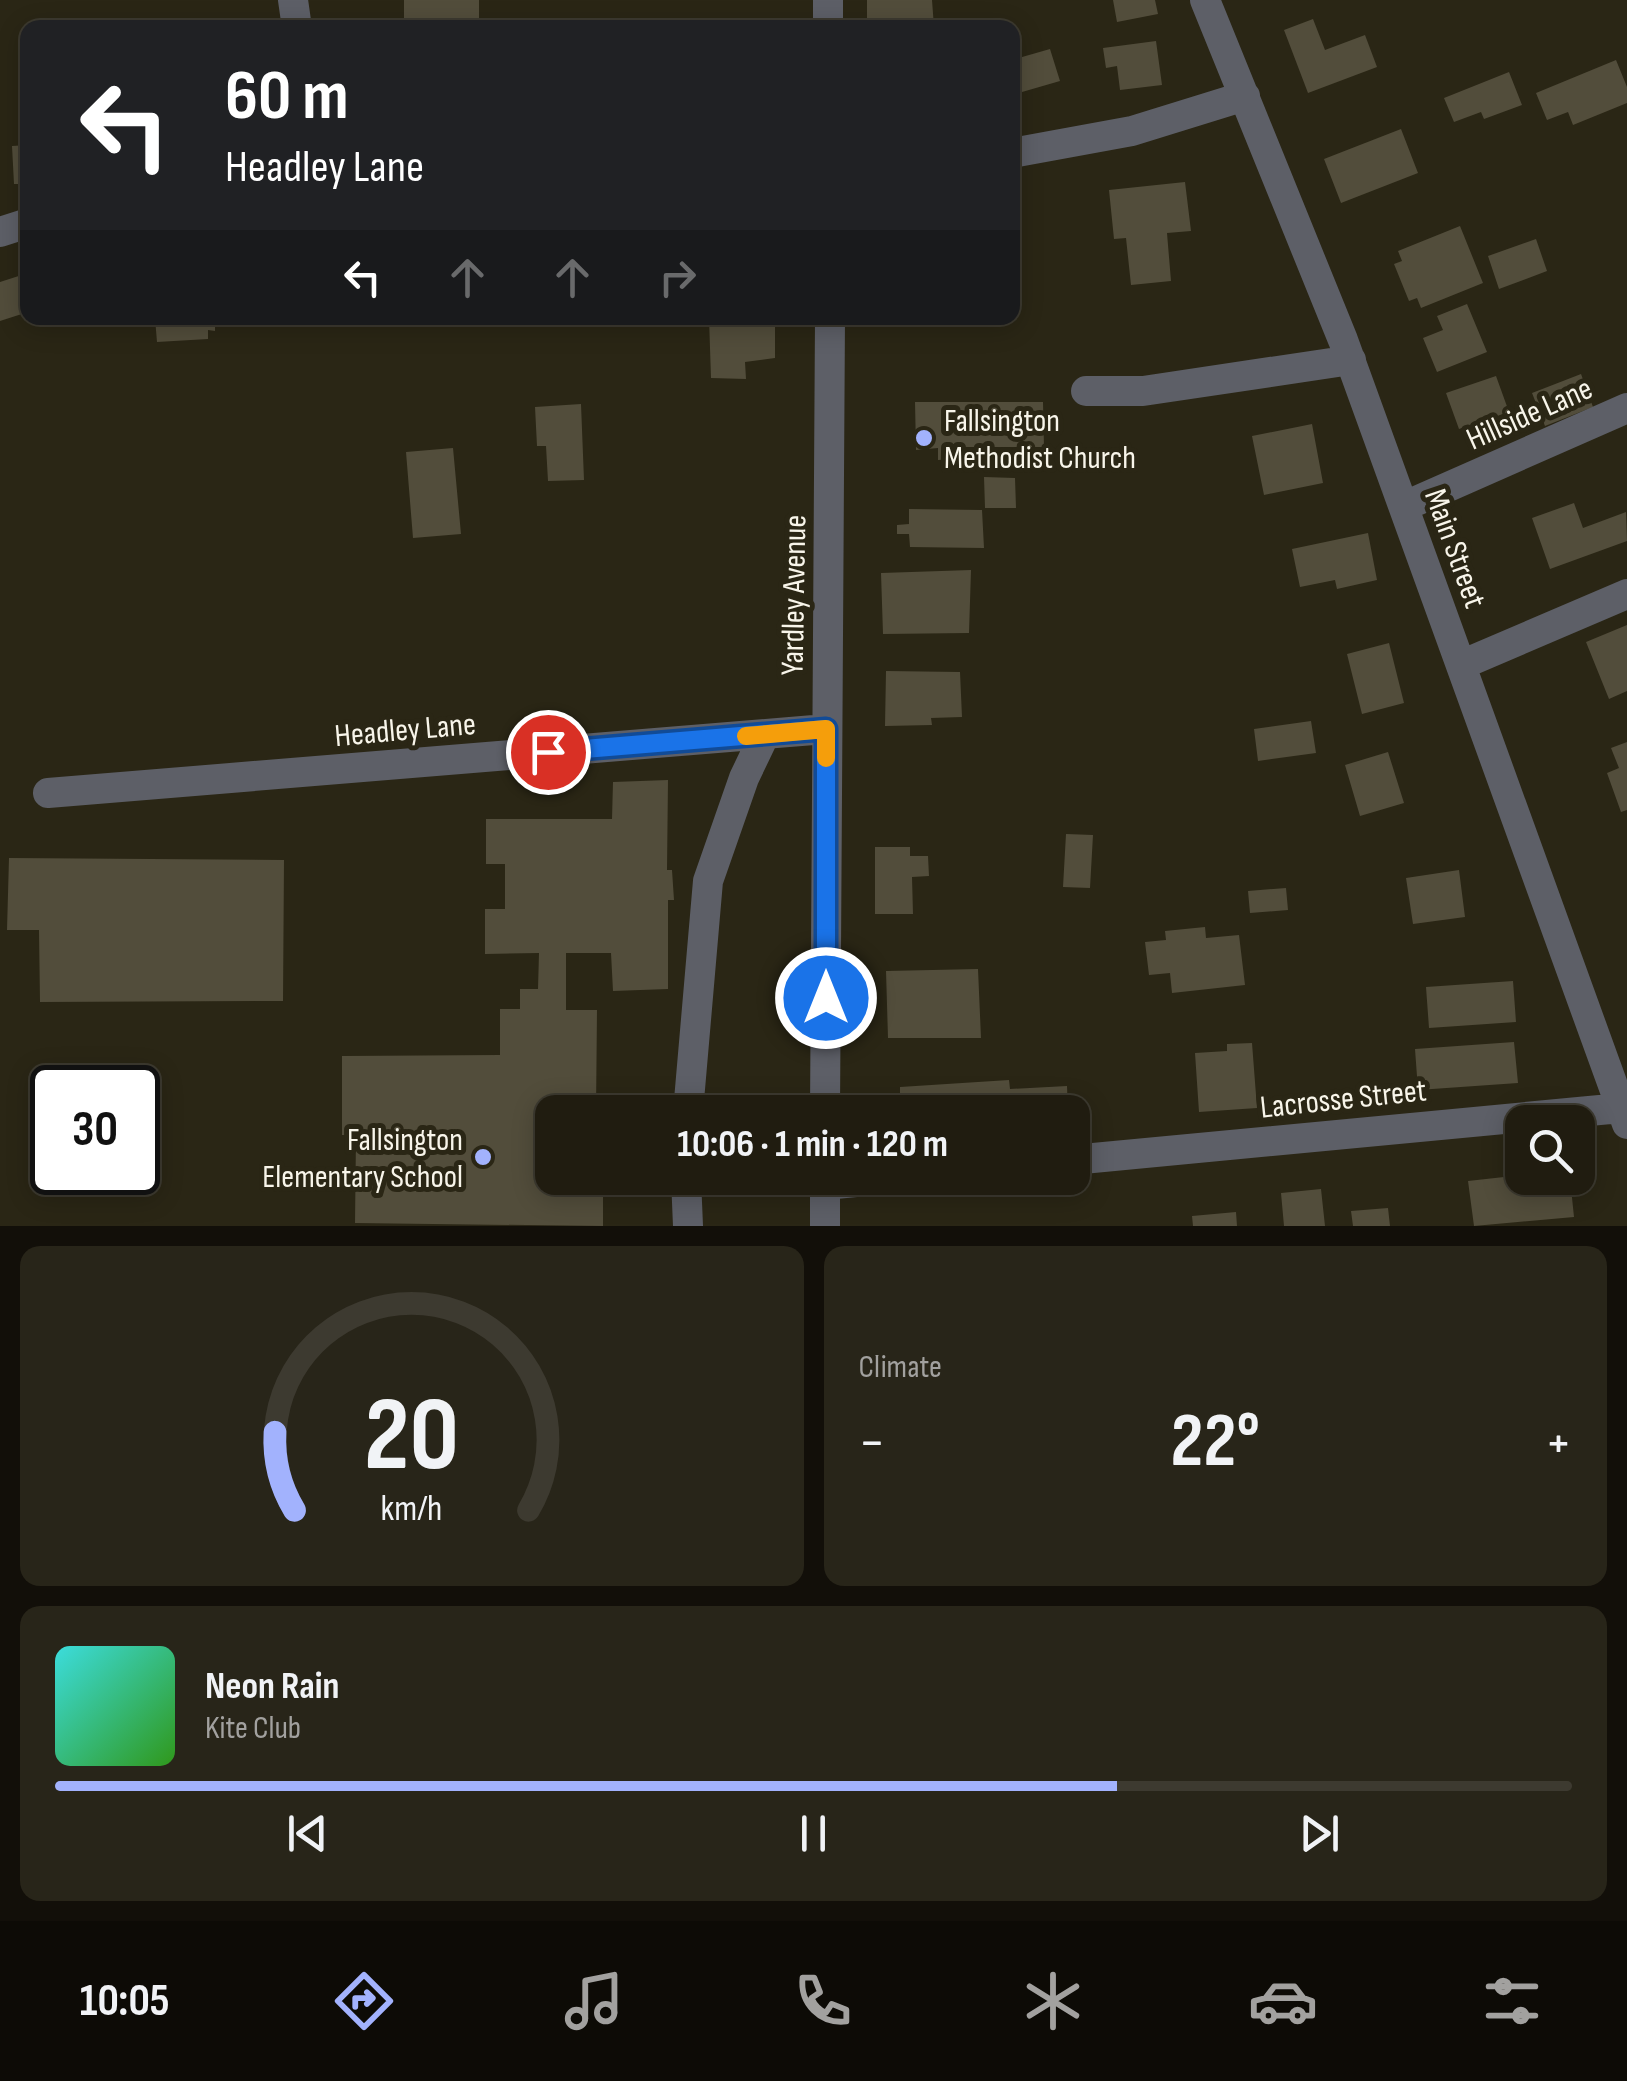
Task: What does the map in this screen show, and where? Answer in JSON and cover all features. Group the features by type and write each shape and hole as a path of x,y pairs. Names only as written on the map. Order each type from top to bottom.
{"street":[{"name":"Main Street","path":"1205,0 1405,506 1624,1116"},
{"path":"1020,152 1132,131 1245,96"},
{"name":"Yardley Avenue","path":"826,1095 830,325"},
{"path":"1086,391 1143,391 1350,360"},
{"name":"Hillside Lane","path":"1405,506 1627,408"},
{"path":"1461,666 1627,594"},
{"name":"Headley Lane","path":"48,793 826,729"},
{"path":"689,1095 708,881 744,778 765,734"},
{"name":"Lacrosse Street","path":"1090,1159 1624,1116"},
{"path":"687,1195 688,1226"},
{"path":"825,1195 825,1226"}],"building":[{"path":"404,0 479,0 479,20 404,20"},
{"path":"867,0 932,0 933,20 867,20"},
{"path":"1113,0 1155,0 1158,14 1117,22"},
{"path":"1313,19 1325,50 1365,35 1377,67 1308,93 1284,30"},
{"path":"1156,41 1162,85 1120,90 1117,66 1106,68 1103,48"},
{"path":"1050,49 1060,81 1020,93 1020,58"},
{"path":"1616,60 1627,87 1627,103 1573,125 1568,112 1547,120 1536,93"},
{"path":"1509,72 1522,105 1484,119 1481,112 1454,122 1444,98"},
{"path":"1401,129 1418,173 1341,203 1324,159"},
{"path":"12,146 20,146 20,184 14,184"},
{"path":"1185,182 1191,231 1167,233 1171,281 1131,285 1126,238 1114,239 1109,190"},
{"path":"1460,226 1483,283 1421,308 1417,298 1409,301 1394,264 1402,261 1398,251"},
{"path":"1536,239 1547,271 1499,289 1488,256"},
{"path":"20,276 20,315 0,321 0,282"},
{"path":"1467,304 1487,352 1437,372 1423,338 1443,330 1437,316"},
{"path":"156,325 215,325 215,331 208,330 208,339 157,342"},
{"path":"709,325 775,325 775,358 745,362 746,379 711,378"},
{"path":"1581,374 1593,407 1545,426 1532,393"},
{"path":"1496,376 1509,412 1459,429 1446,393"},
{"path":"915,402 1043,402 1044,447 957,447 957,459 938,460 938,448 916,450"},
{"path":"581,404 584,480 548,481 546,446 537,446 535,407"},
{"path":"1312,424 1323,483 1264,495 1252,436"},
{"path":"453,448 461,534 413,538 406,452"},
{"path":"984,477 1015,478 1016,508 985,508"},
{"path":"1574,503 1583,528 1626,512 1627,541 1550,569 1532,518"},
{"path":"909,509 982,510 984,548 910,547 909,534 897,534 897,525 909,524"},
{"path":"1368,533 1377,580 1337,589 1335,580 1300,587 1292,549"},
{"path":"971,570 969,633 883,634 881,573"},
{"path":"1627,625 1627,691 1609,699 1586,642"},
{"path":"1389,643 1404,703 1362,714 1347,654"},
{"path":"886,671 960,672 962,717 931,718 932,725 885,726"},
{"path":"1311,721 1316,753 1258,761 1254,729"},
{"path":"1627,742 1627,810 1621,812 1607,773 1619,768 1611,748"},
{"path":"1388,752 1404,803 1360,816 1345,765"},
{"path":"668,780 667,870 672,870 674,900 668,900 668,989 613,991 611,953 566,953 566,1010 597,1010 596,1095 535,1095 535,1195 603,1195 603,1226 355,1223 356,1135 342,1135 342,1056 500,1055 500,1009 520,1009 520,989 538,989 539,953 485,954 485,909 505,909 505,864 486,864 486,819 612,819 613,782"},
{"path":"1066,834 1093,835 1090,888 1063,887"},
{"path":"875,847 910,847 910,856 928,856 929,876 912,877 913,914 875,914"},
{"path":"9,858 284,860 283,1001 40,1002 39,930 7,930"},
{"path":"1459,870 1465,917 1413,924 1406,878"},
{"path":"1286,888 1288,910 1250,913 1248,891"},
{"path":"1205,927 1206,938 1239,935 1245,985 1172,993 1170,973 1149,975 1145,942 1166,940 1165,931"},
{"path":"978,969 981,1038 888,1038 886,971"},
{"path":"1513,981 1516,1022 1429,1028 1426,987"},
{"path":"1514,1042 1518,1083 1418,1090 1415,1049"},
{"path":"1252,1043 1257,1108 1199,1112 1195,1053 1227,1051 1227,1044"},
{"path":"1009,1080 1010,1089 1067,1086 1067,1095 900,1095 900,1087"},
{"path":"1505,1177 1505,1195 1572,1195 1574,1217 1474,1226 1468,1181"},
{"path":"1321,1189 1325,1226 1284,1226 1281,1193"},
{"path":"1388,1208 1390,1226 1353,1226 1351,1211"},
{"path":"1236,1212 1237,1226 1193,1226 1192,1216"}],"slow traffic":[{"path":"746,736 826,729 826,758"}],"place":[{"name":"Fallsington Methodist Church","path":"924,438"},
{"name":"Fallsington Elementary School","path":"483,1157"}],"route":[{"path":"548,752 826,729 826,998"}]}
